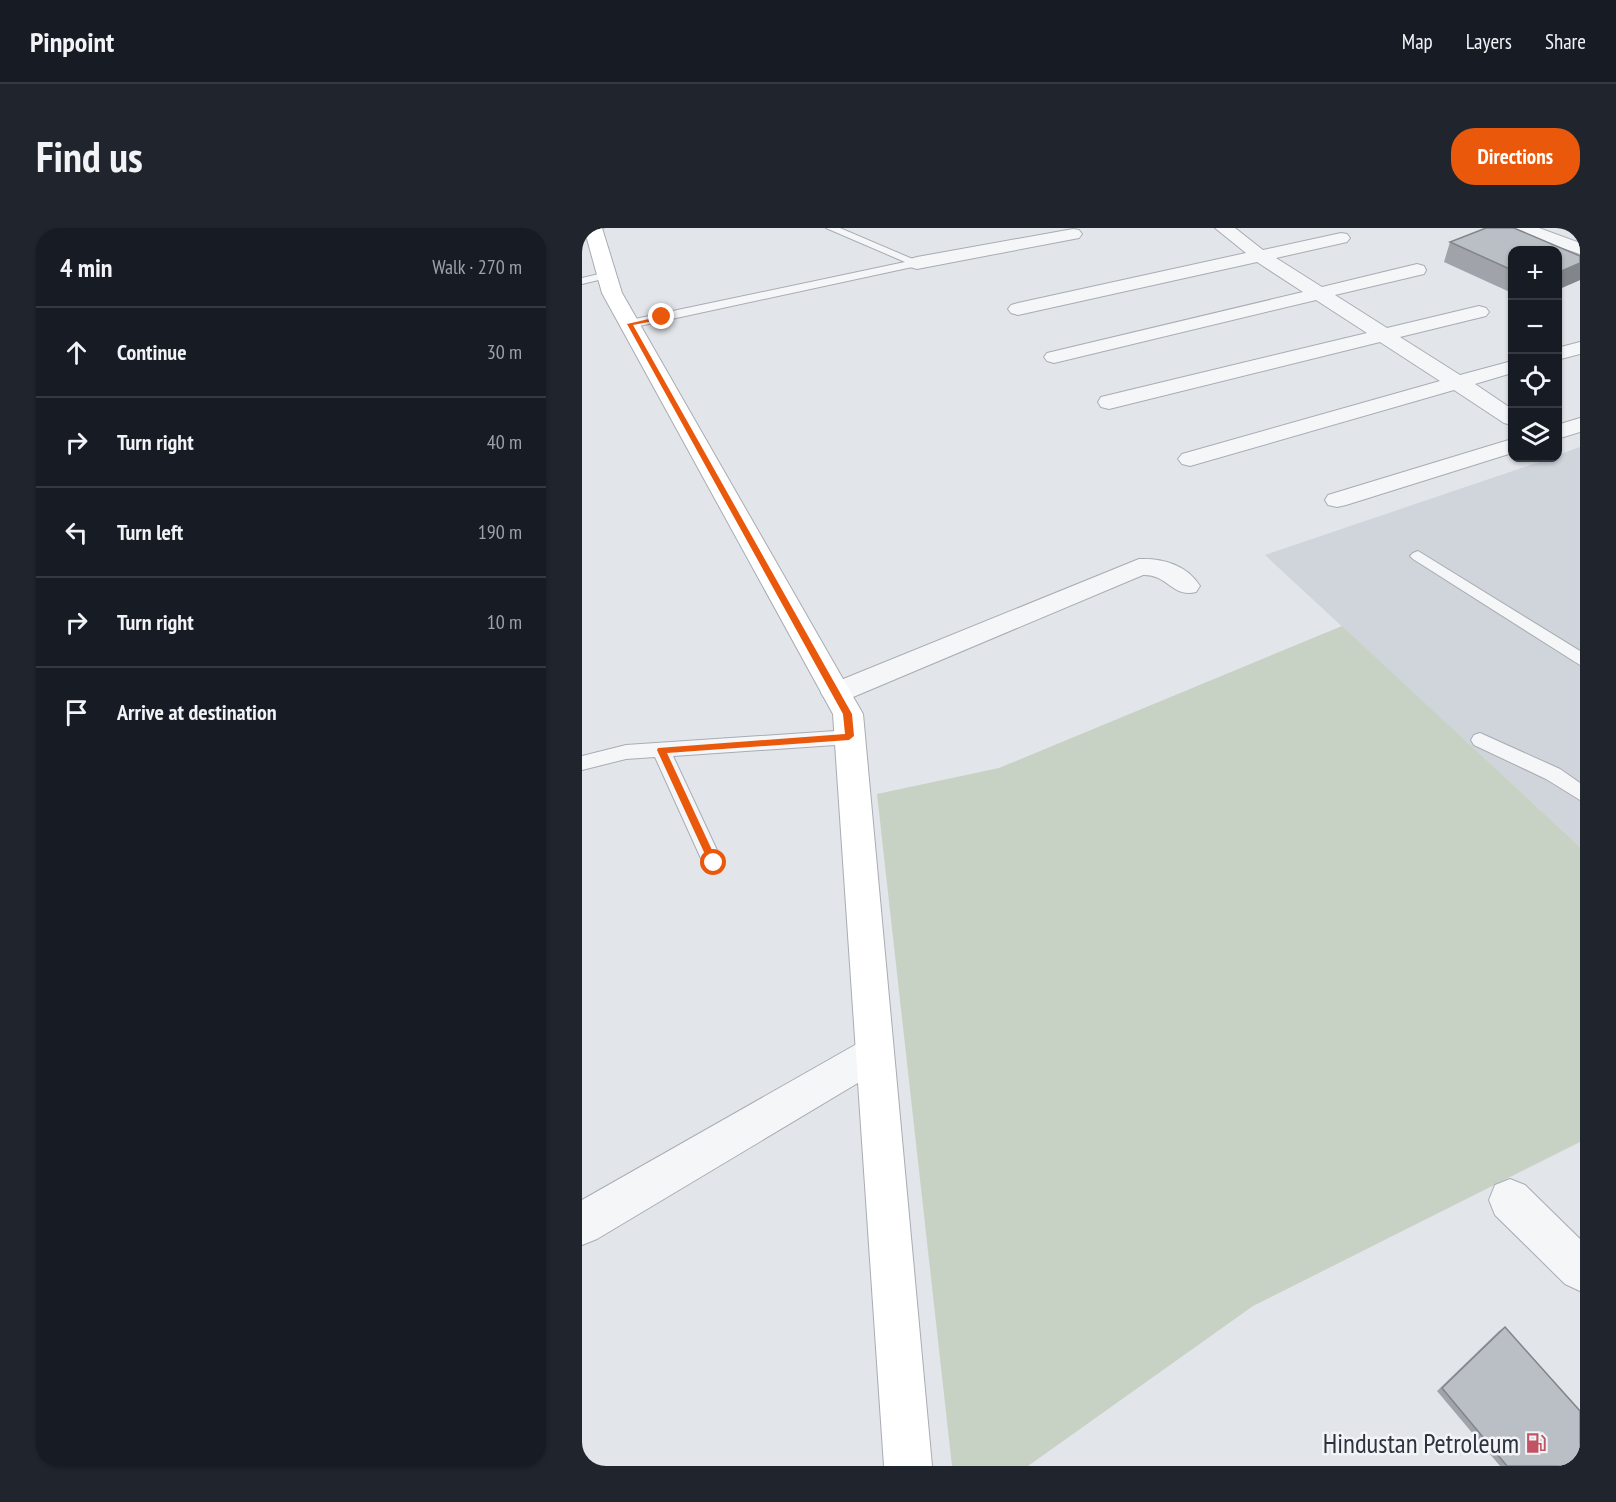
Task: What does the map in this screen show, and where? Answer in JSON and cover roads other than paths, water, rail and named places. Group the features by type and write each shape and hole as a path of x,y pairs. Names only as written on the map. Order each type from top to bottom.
{"street":[{"path":"593,228 594,278 612,293 848,714 908,1466"},
{"path":"1224,228 1259,255 1508,415"},
{"path":"1522,228 1580,249"},
{"path":"916,263 1073,234"},
{"path":"1018,309 1341,238"},
{"path":"1054,357 1417,270"},
{"path":"1109,402 1479,312"},
{"path":"1562,353 1580,348"},
{"path":"1190,459 1508,368"},
{"path":"1562,430 1580,425"},
{"path":"1337,500 1508,447"},
{"path":"836,693 1139,567 1155,566 1172,572 1187,586"},
{"path":"582,1224 875,1053"},
{"path":"1510,1200 1580,1269"}],"lane":[{"path":"831,228 916,263"},
{"path":"630,324 916,263"},
{"path":"1418,556 1580,659"},
{"path":"582,763 626,752 849,736"},
{"path":"1480,740 1554,774 1580,794"},
{"path":"661,750 714,863"}],"place":[{"name":"Hindustan Petroleum","path":"1536,1443"}]}
